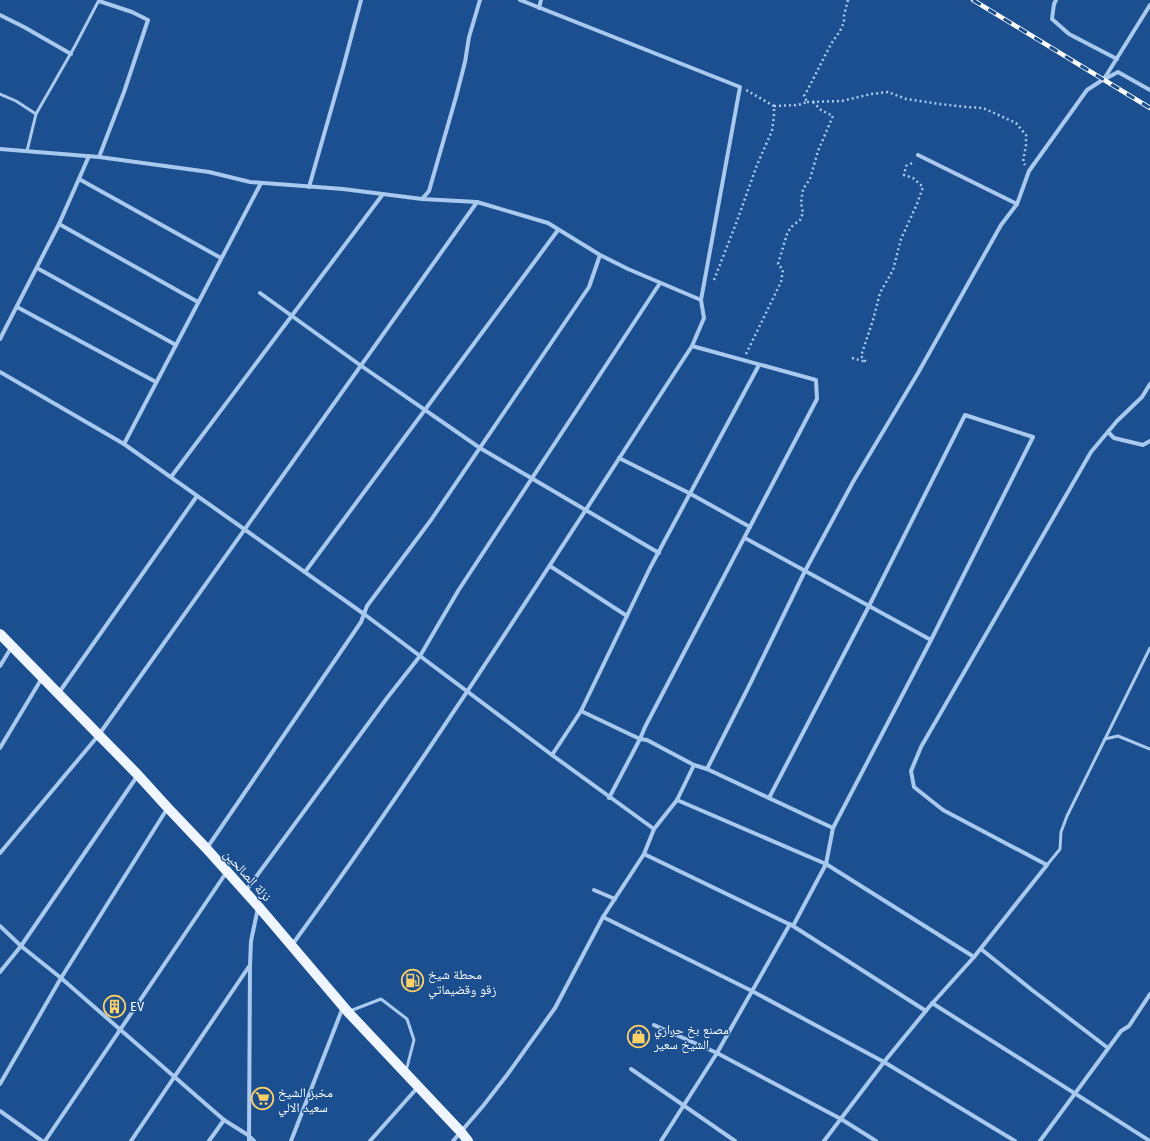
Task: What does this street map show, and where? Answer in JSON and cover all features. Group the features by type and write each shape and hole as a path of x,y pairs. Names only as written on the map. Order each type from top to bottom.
{"main road":[{"name":"نزلة الصالحين","path":"0,634 98,736 138,775 228,871 292,944 346,1009 468,1141"}],"street":[{"path":"99,0 132,12 148,20 124,92 99,157"},
{"path":"309,187 343,68 360,0"},
{"path":"422,199 428,191 448,129 465,62 469,37 480,0"},
{"path":"292,944 329,894 468,691 692,346 704,318 701,300 740,87 520,0"},
{"path":"538,8 541,0"},
{"path":"1056,0 1052,19 1069,34 1117,59"},
{"path":"1104,79 1150,5"},
{"path":"0,15 71,54"},
{"path":"707,769 805,571 853,482 918,373 1001,225 1017,204 1029,171 1087,90 1118,72 1150,90"},
{"path":"0,149 99,157 209,172 250,182 422,199 477,202 548,223 600,255 628,270 701,300"},
{"path":"918,155 1017,204"},
{"path":"0,339 60,224 89,156"},
{"path":"78,179 221,258"},
{"path":"124,444 261,183"},
{"path":"171,477 383,194"},
{"path":"0,852 98,736 477,202"},
{"path":"60,224 198,302"},
{"path":"305,572 558,230"},
{"path":"206,848 361,622 367,606 431,520 589,287 600,255"},
{"path":"37,268 176,345"},
{"path":"245,892 420,656 458,591 660,283"},
{"path":"260,293 360,365 480,448 659,553"},
{"path":"17,307 156,382"},
{"path":"609,798 817,399 816,380 692,346"},
{"path":"552,755 581,711 689,493 759,365"},
{"path":"0,372 124,444 364,614 609,798 654,829"},
{"path":"824,1141 884,1062 932,1003 974,957 1047,865 942,810 914,787 911,771 921,747 1087,459 1117,421 1142,396 1150,384"},
{"path":"661,1141 717,1053 826,864 833,828 932,640 1033,437 965,415 869,606 769,798"},
{"path":"1108,432 1114,438 1143,445 1150,441"},
{"path":"619,458 689,493 750,527"},
{"path":"58,694 197,496"},
{"path":"745,538 932,640"},
{"path":"550,566 627,616"},
{"path":"0,666 12,647"},
{"path":"0,748 42,678"},
{"path":"581,711 640,739 647,740 694,765 707,769 833,828"},
{"path":"453,1141 508,1075 555,1008 603,917 644,854 654,829 677,800 694,765"},
{"path":"0,972 21,946 138,775"},
{"path":"677,800 826,864 974,957"},
{"path":"0,1084 61,978 168,808"},
{"path":"644,854 792,925 926,1011"},
{"path":"0,1111 44,1141 228,871"},
{"path":"594,890 615,899"},
{"path":"249,1141 250,965 251,941 258,906"},
{"path":"603,917 752,992 884,1062 1015,1141"},
{"path":"0,926 21,946 61,978 224,1120 254,1141"},
{"path":"980,949 1108,1048"},
{"path":"131,1141 250,965"},
{"path":"1040,1141 1120,1031 1129,1026 1150,994"},
{"path":"932,1003 1150,1141"},
{"path":"291,1141 346,1009"},
{"path":"654,1025 717,1053 841,1119 876,1141"},
{"path":"631,1069 735,1141"},
{"path":"370,1141 418,1087"},
{"path":"209,1141 224,1120"}],"lane":[{"path":"27,151 36,114 71,54 99,0"},
{"path":"0,94 16,101 36,114"},
{"path":"1047,865 1060,850 1061,832 1067,816 1150,648"},
{"path":"1105,739 1118,736 1150,749"},
{"path":"346,1009 381,999 408,1019 414,1040 406,1073"}],"path":[{"path":"807,102 804,96 831,44 840,31 848,0"},
{"path":"740,87 774,106 798,105 807,102 842,101 871,94 888,92 906,99 967,108 983,108 1016,123 1026,135 1023,162 1029,171"},
{"path":"743,360 781,282 783,270 778,264 787,234 791,227 800,220 803,213 803,189 810,179 818,151 833,116 821,110 813,102"},
{"path":"714,281 757,165 772,131 774,106"},
{"path":"852,358 866,362 861,356 880,294 892,270 901,239 918,204 923,187 914,178 904,175 906,166 914,162 918,155"}],"railway":[{"path":"973,0 1150,108"}],"place":[{"name":"محطة شيخ زقو وقضيماتي","path":"413,981"},
{"name":"EV","path":"115,1006"},
{"name":"مصنع بخ حراري الشيخ سعير","path":"639,1036"},
{"name":"مخبز الشيخ سعيد الالي","path":"262,1099"}]}
